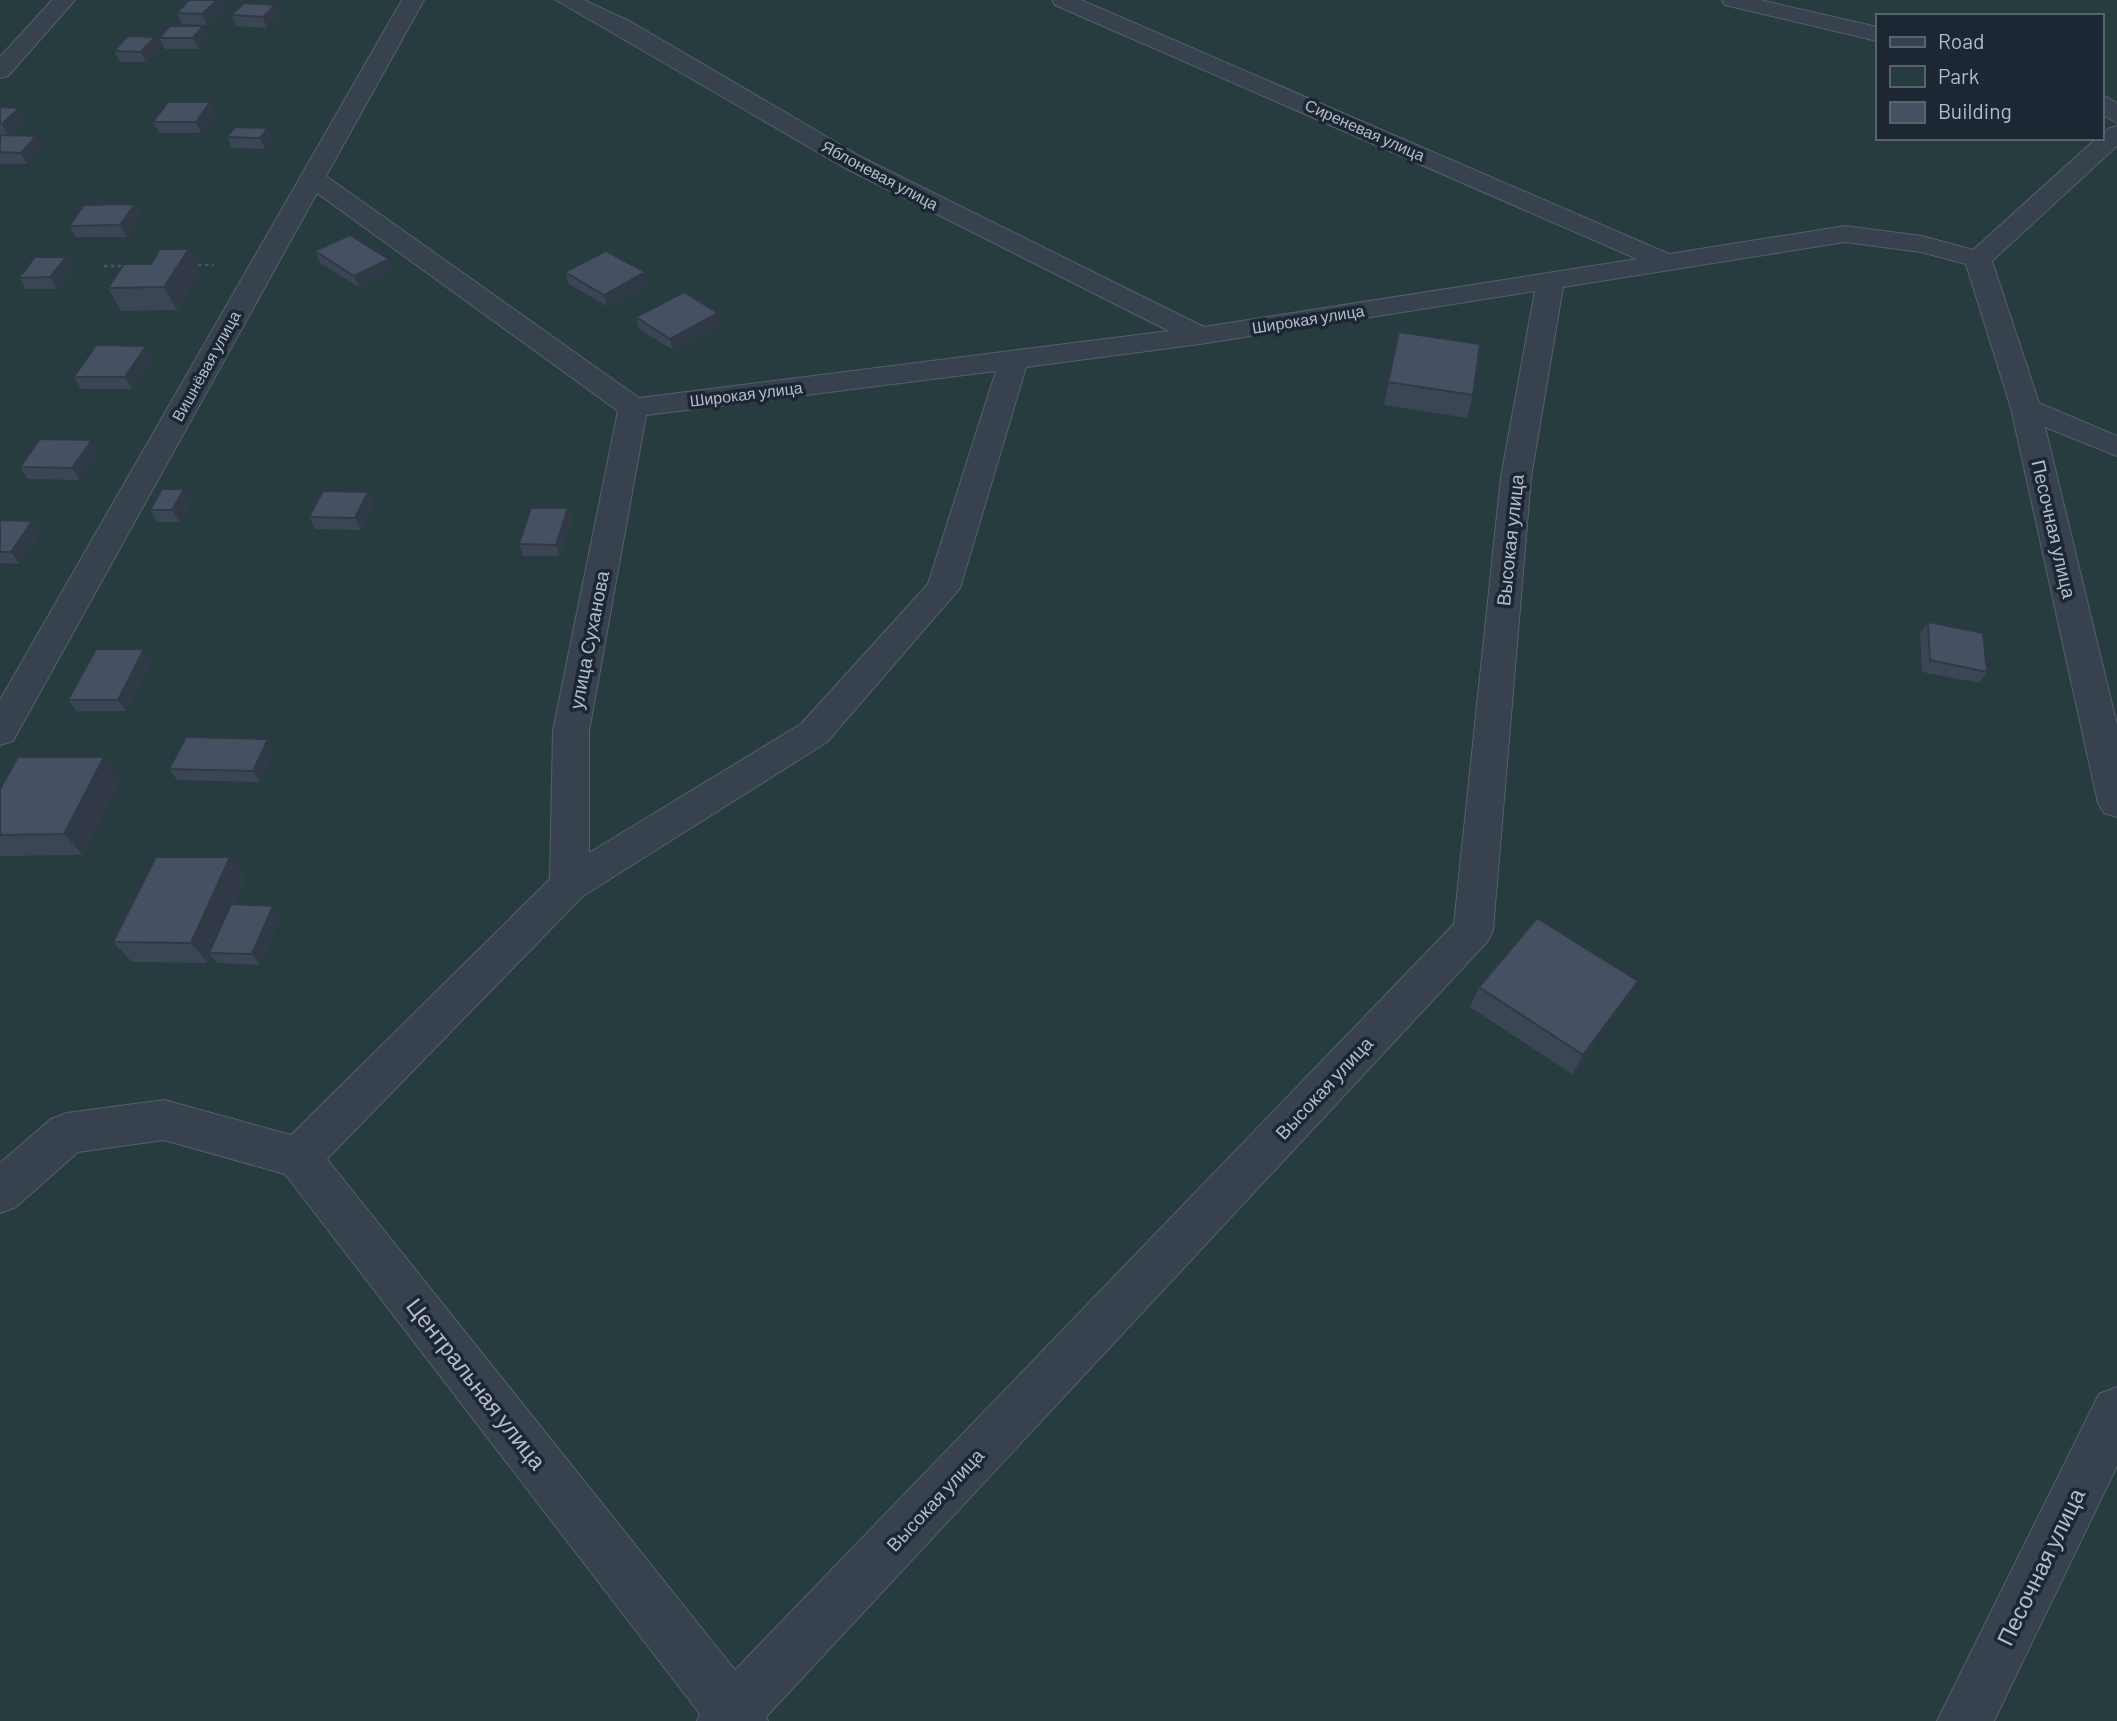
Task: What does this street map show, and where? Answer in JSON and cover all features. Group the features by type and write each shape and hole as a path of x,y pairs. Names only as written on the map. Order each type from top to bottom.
{"lane":[{"path":"0,71 64,0"},
{"name":"Вишнёвая улица","path":"0,732 413,0"},
{"name":"Яблоневая улица","path":"568,0 623,27 854,163 1200,336"},
{"name":"Сиреневая улица","path":"1063,0 1666,262"},
{"path":"1733,0 1876,34"},
{"path":"2103,103 2117,116"},
{"path":"1978,259 2117,133"},
{"path":"312,178 634,408"},
{"name":"Широкая улица","path":"634,408 1200,336 1845,234 1922,244 1978,259"},
{"name":"Песочная улица","path":"1978,259 2026,408 2117,803"},
{"name":"Высокая улица","path":"733,1718 1473,930 1516,477 1551,280"},
{"path":"0,1192 66,1133 164,1120 299,1158 569,885 814,733 943,588 1014,359"},
{"name":"улица Суханова","path":"569,885 571,731 634,408"},
{"path":"2026,408 2117,447"},
{"name":"Центральная улица","path":"299,1158 733,1718"},
{"name":"Песочная улица","path":"1965,1721 2117,1412"}],"path":[{"path":"104,266 128,265"},
{"path":"179,265 220,265"}],"green space":[{"path":"0,0 2117,0 2117,1721 0,1721"}],"building":[{"path":"189,0 217,0 202,14 177,13"},
{"path":"244,3 275,5 263,17 231,15"},
{"path":"170,26 203,26 193,38 159,38"},
{"path":"128,36 155,37 141,52 114,51"},
{"path":"168,102 210,102 196,122 153,122"},
{"path":"0,107 19,108 0,124"},
{"path":"235,127 268,128 260,138 227,137"},
{"path":"0,135 36,136 21,153 0,152"},
{"path":"135,204 120,225 69,226 84,205"},
{"path":"350,235 389,259 354,276 315,251"},
{"path":"160,249 189,249 164,287 108,288 124,264 151,264"},
{"path":"606,251 645,272 604,295 565,272"},
{"path":"35,257 66,257 50,277 19,278"},
{"path":"684,292 718,313 670,339 636,317"},
{"path":"1399,332 1480,344 1473,395 1388,382"},
{"path":"96,345 146,346 125,377 74,377"},
{"path":"40,439 92,440 72,468 20,467"},
{"path":"162,489 184,489 172,510 150,510"},
{"path":"323,491 368,492 355,518 309,517"},
{"path":"531,508 568,508 556,545 519,544"},
{"path":"0,520 32,521 11,552 0,552"},
{"path":"1928,622 1983,633 1987,672 1930,660"},
{"path":"96,649 144,649 118,700 68,700"},
{"path":"186,737 268,739 253,771 169,769"},
{"path":"18,757 104,757 64,834 0,835 0,789"},
{"path":"156,857 230,857 191,943 113,942"},
{"path":"231,904 273,906 252,954 209,953"},
{"path":"1537,918 1638,981 1583,1055 1479,987"}]}
